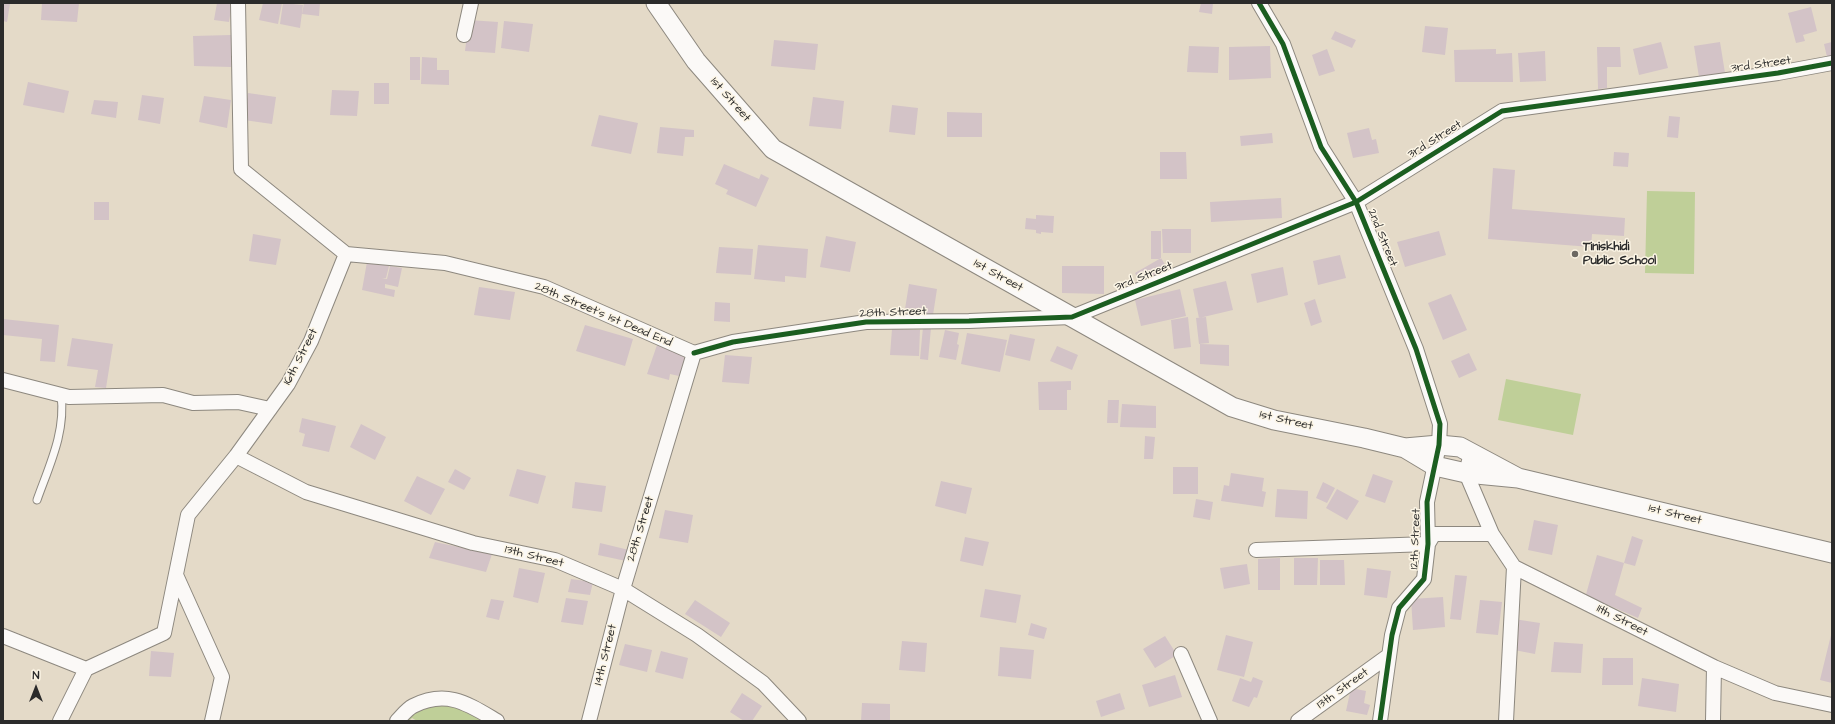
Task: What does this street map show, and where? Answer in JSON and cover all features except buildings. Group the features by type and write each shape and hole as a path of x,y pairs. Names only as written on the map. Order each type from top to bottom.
{"main road":[{"name":"1st Street","path":"656,3 696,61 773,149 1232,407 1274,420 1364,438 1405,448 1439,446 1465,450 1518,478"},
{"name":"1st Street","path":"1405,448 1435,466 1466,473 1518,478 1832,553"}],"street":[{"path":"238,3 242,169 346,254"},
{"path":"464,35 471,3"},
{"name":"2nd Street","path":"1259,3 1284,44 1321,147 1356,202 1416,349 1440,424"},
{"name":"3rd Street","path":"1072,317 1356,202 1502,111 1778,73 1832,63"},
{"name":"28th Street's 1st Dead End","path":"346,254 445,263 544,287 694,353"},
{"name":"16th Street","path":"86,669 164,634 188,515 236,456 288,384 311,341 346,254"},
{"name":"28th Street","path":"623,589 694,353 733,342 866,322 969,321 1072,317"},
{"path":"3,380 69,397 163,395 193,403 238,402 270,409"},
{"path":"1440,424 1465,450 1466,473"},
{"name":"12th Street","path":"1380,721 1388,656 1399,608 1424,579 1428,544 1427,502 1439,446 1440,424"},
{"name":"13th Street","path":"236,456 306,492 473,543 555,560 623,589 697,635 763,683 800,721"},
{"name":"11th Street","path":"1466,473 1492,534 1514,567 1714,667 1775,693 1832,705"},
{"path":"1256,550 1428,544 1434,534 1492,534"},
{"path":"1506,721 1514,567"},
{"path":"176,574 222,677 212,721"},
{"name":"14th Street","path":"589,721 623,589"},
{"path":"3,636 86,669 60,721"},
{"path":"1181,654 1210,721"},
{"name":"13th Street","path":"1298,721 1388,656"},
{"path":"1713,721 1714,667"},
{"path":"397,721 412,707 431,700 452,698 497,721"}],"lane":[{"path":"37,500 57,444 62,423 61,394"}],"green space":[{"path":"1647,191 1695,192 1694,274 1645,273"},
{"path":"1506,379 1581,394 1573,435 1498,420"},
{"path":"431,700 497,721 417,721 412,718 409,721 397,721"}],"cycle path":[{"path":"1259,3 1283,44 1321,147 1356,202 1416,349 1440,424 1439,445 1427,502 1428,544 1424,579 1399,608 1392,635 1380,721"},
{"path":"694,353 733,342 866,322 969,321 1072,317 1356,202 1502,111 1778,73 1832,63"}],"place":[{"name":"Tiniskhidi Public School","path":"1575,254"}]}
